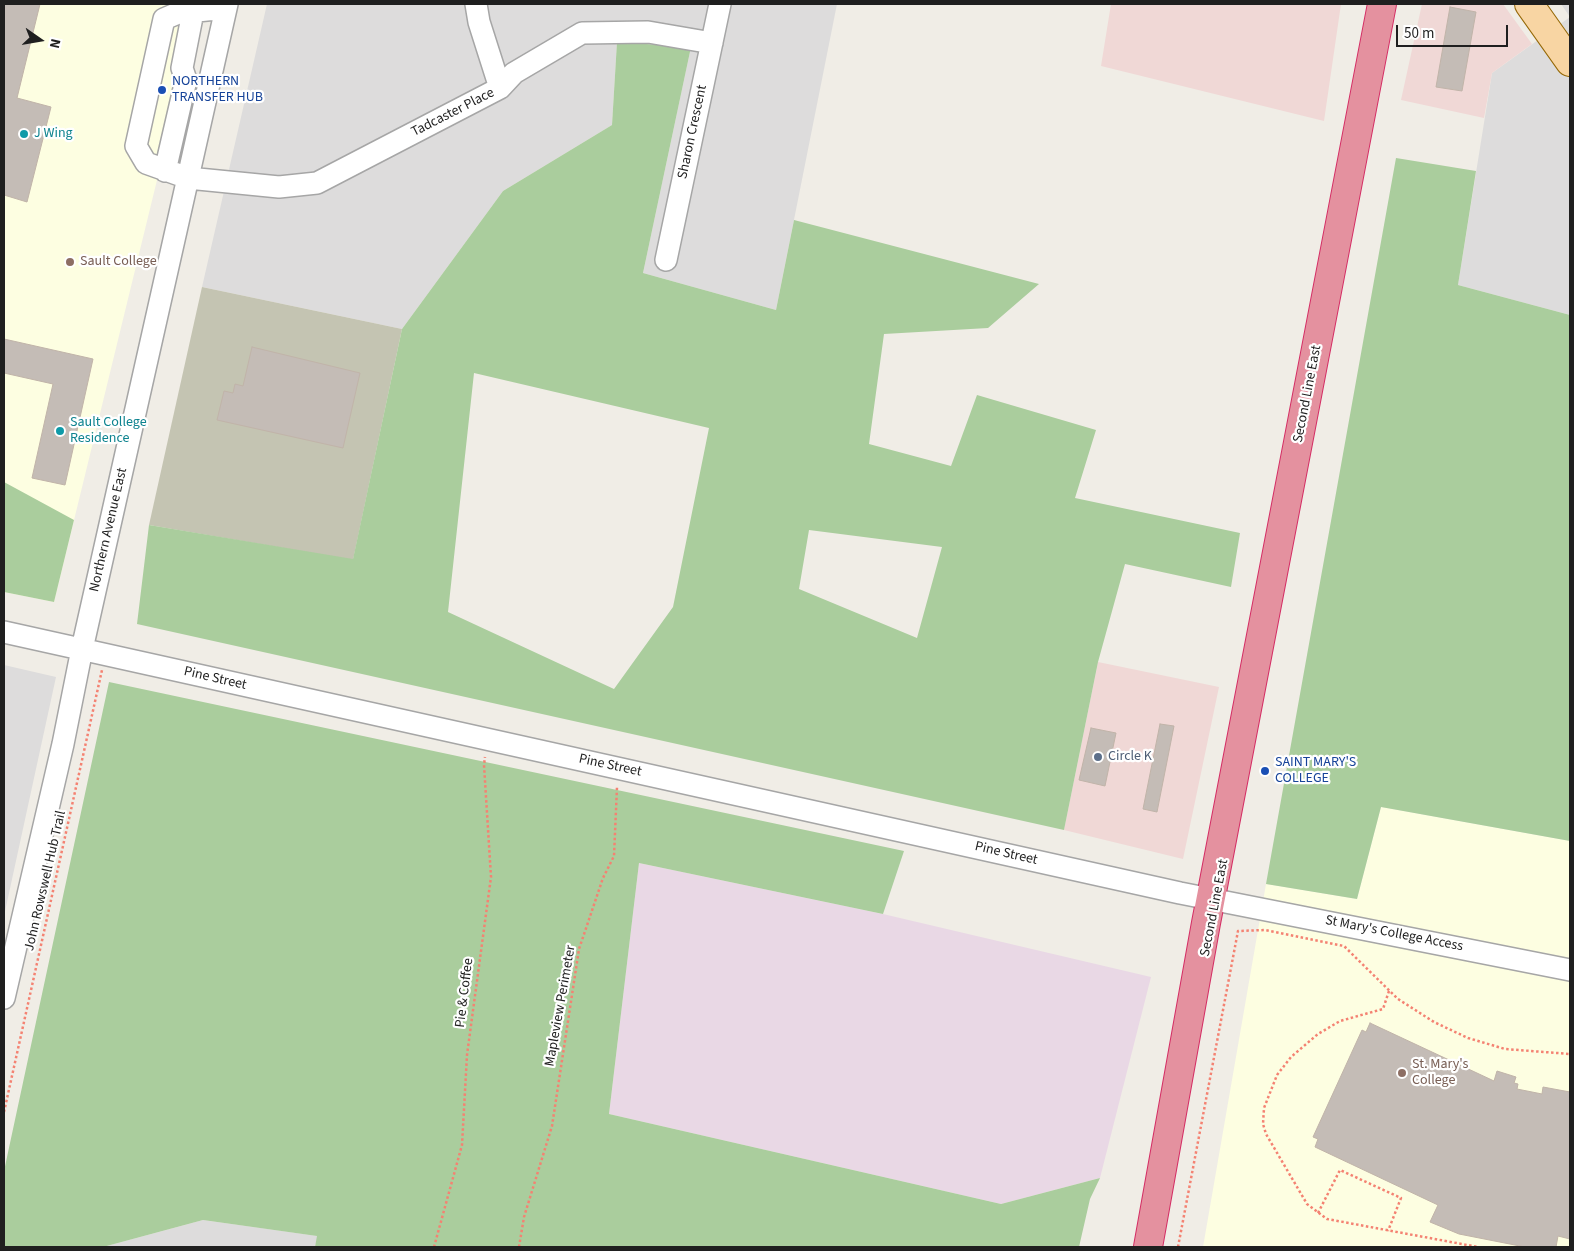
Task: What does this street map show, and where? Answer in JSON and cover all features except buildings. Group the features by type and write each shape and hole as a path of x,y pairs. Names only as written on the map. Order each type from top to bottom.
{"highway":[{"name":"Second Line East","path":"1148,1247 1187,1030 1214,899 1234,784 1382,4"}],"main road":[{"path":"1530,4 1570,62"}],"street":[{"path":"476,4 479,22 500,88"},
{"name":"Sharon Crescent","path":"666,260 720,4"},
{"path":"165,171 186,80 182,68 193,12 227,6"},
{"name":"Northern Avenue East","path":"4,998 63,744 82,649 227,6"},
{"name":"Tadcaster Place","path":"193,12 178,14 164,19 136,146 146,162 165,171 188,178 279,187 317,183 500,88 514,73 582,34 648,32 712,43"},
{"name":"Pine Street","path":"4,632 1214,899"},
{"name":"St Mary's College Access","path":"1214,899 1570,970"}],"path":[{"name":"John Rowswell Hub Trail","path":"4,1112 105,654"},
{"name":"Pie & Coffee","path":"434,1247 462,1145 467,1054 491,877 484,765 488,739"},
{"name":"Mapleview Perimeter","path":"519,1247 524,1217 552,1126 579,949 603,878 614,856 618,768"},
{"path":"1178,1247 1238,931 1266,930 1344,946 1389,991 1434,1022 1468,1038 1526,1052 1570,1054"},
{"path":"1389,991 1383,1009 1340,1021 1318,1034 1291,1057 1277,1075 1264,1108 1263,1124 1273,1149 1307,1204 1326,1219 1478,1247"},
{"path":"1318,1213 1340,1170 1401,1198 1388,1230"}],"shaded area":[{"name":"Sault College","path":"4,4 200,4 54,602 4,592"},
{"path":"267,4 837,4 776,310 643,273 691,47 617,42 612,125 503,191 402,329 202,287"},
{"path":"1111,4 1341,4 1324,121 1101,66"},
{"path":"1422,4 1503,4 1532,44 1492,73 1484,118 1401,100"},
{"path":"1561,4 1570,4 1570,17"},
{"path":"1570,17 1570,315 1458,285 1492,73"},
{"path":"202,287 402,329 353,560 149,525"},
{"path":"1098,662 1219,687 1183,859 1064,830"},
{"path":"4,665 56,677 4,916"},
{"name":"St. Mary's College","path":"1381,807 1570,841 1570,1247 1203,1247 1266,884 1357,899"},
{"path":"639,863 883,914 1151,977 1100,1178 1001,1204 609,1114"},
{"path":"203,1220 318,1236 315,1247 103,1247"}],"green space":[{"path":"617,42 691,47 643,273 776,310 794,220 1039,284 988,328 884,334 869,444 951,466 977,395 1096,430 1075,498 1240,533 1231,587 1125,564 1098,662 1064,830 137,624 149,525 353,559 402,329 503,191 612,125","holes":["474,373 709,428 673,607 614,689 448,612","809,530 942,547 917,638 799,589"]},
{"path":"1396,158 1476,171 1458,285 1570,315 1570,841 1381,807 1357,899 1266,884"},
{"path":"4,482 74,520 54,602 4,592"},
{"path":"109,682 904,851 883,914 639,863 609,1114 1001,1204 1100,1178 1090,1199 1079,1247 315,1247 317,1236 203,1220 103,1247 4,1247 4,1171"}],"place":[{"name":"NORTHERN TRANSFER HUB","path":"162,90"},
{"name":"J Wing","path":"24,134"},
{"name":"Sault College","path":"70,262"},
{"name":"Sault College Residence","path":"60,431"},
{"name":"Circle K","path":"1098,757"},
{"name":"SAINT MARY'S COLLEGE","path":"1265,771"},
{"name":"St. Mary's College","path":"1402,1073"}]}
